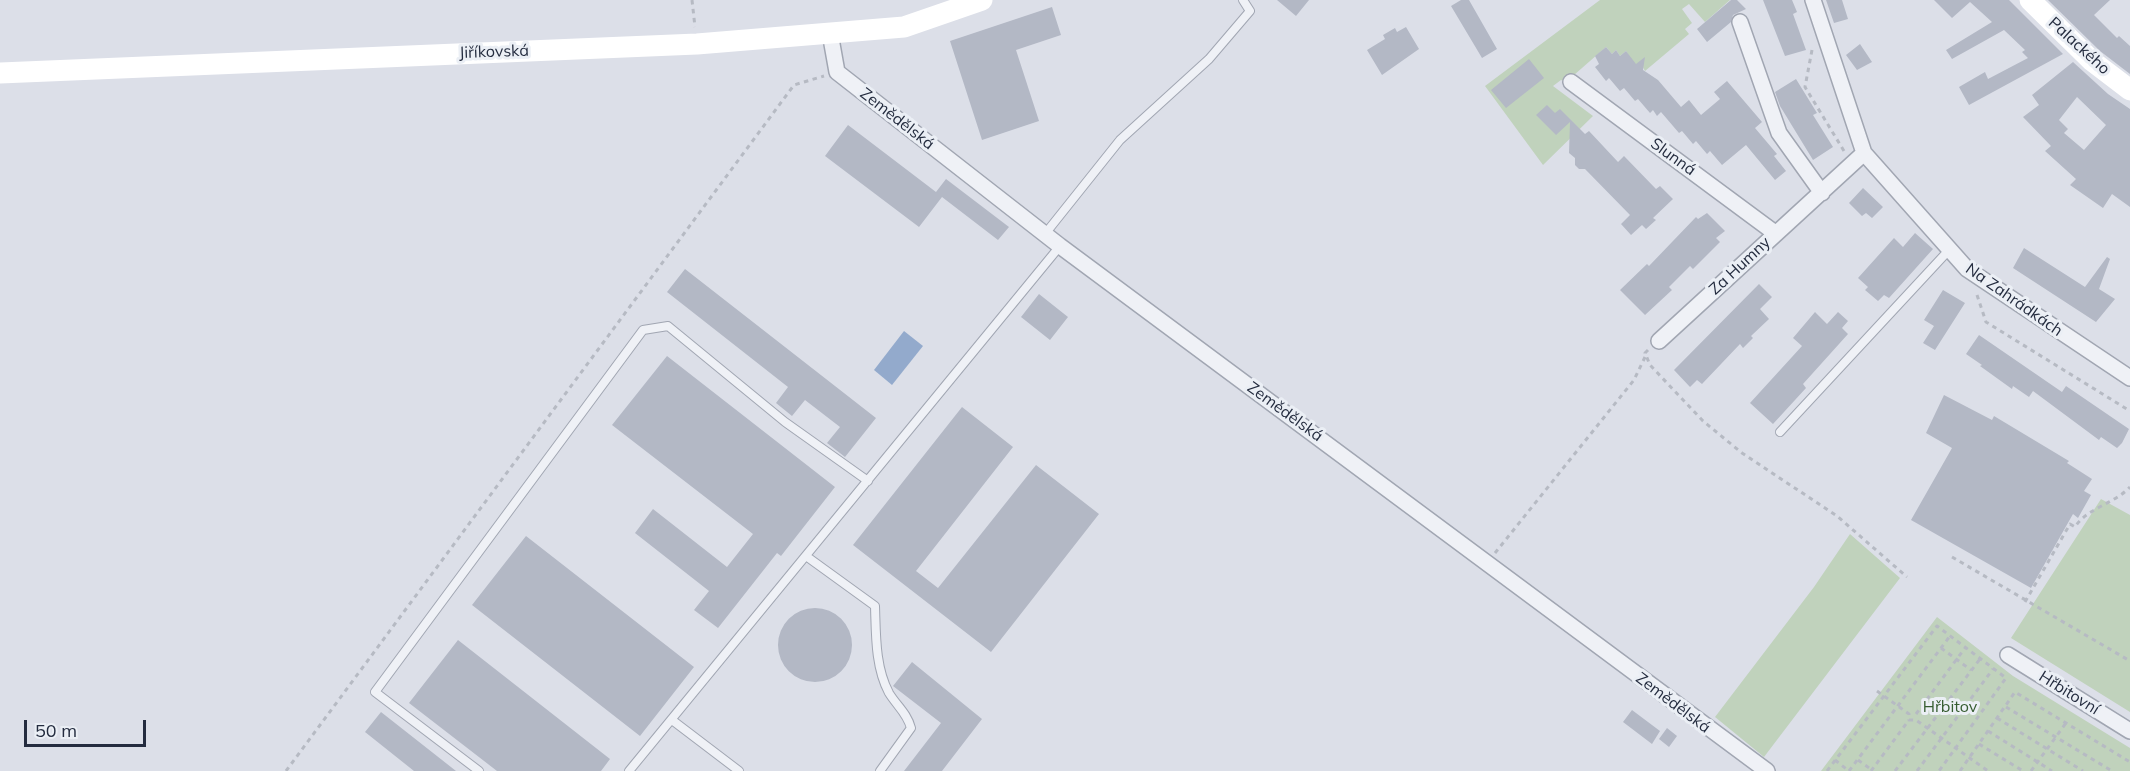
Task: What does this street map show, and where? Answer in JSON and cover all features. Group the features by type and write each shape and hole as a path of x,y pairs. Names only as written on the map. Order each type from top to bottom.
{"street":[{"name":"Jiříkovská","path":"0,73 698,44 904,27 982,0"},
{"name":"Na Zahrádkách","path":"1813,0 1862,155 1972,273 2130,378"},
{"name":"Palackého","path":"2030,0 2092,61 2130,90"},
{"path":"1740,22 1779,133 1822,193 1862,155"},
{"path":"830,33 837,72"},
{"name":"Zemědělská","path":"837,72 1060,246 1767,771"},
{"name":"Slunná","path":"1571,82 1775,233"},
{"name":"Za Humny","path":"1659,341 1775,233 1822,193"},
{"name":"Hřbitovní","path":"2008,655 2130,731"}],"lane":[{"path":"1045,234 1120,141 1209,59 1250,10 1243,0"},
{"path":"629,771 1060,246"},
{"path":"1780,432 1949,250"},
{"path":"479,771 375,692 643,330 668,326 785,422 868,481"},
{"path":"806,556 875,606 877,657 889,692 908,716 911,728 880,771"},
{"path":"672,720 739,771"}],"path":[{"path":"692,0 698,44"},
{"path":"1814,43 1805,87 1845,152 1862,155"},
{"path":"286,771 794,85 837,72"},
{"path":"1972,273 1986,322 2130,411"},
{"path":"1486,562 1634,380 1645,353 1659,341"},
{"path":"1645,357 1680,400 1703,421 1742,453 1837,516 1907,577"},
{"path":"2025,602 2070,524 2075,527 2081,518 2119,499 2130,487"},
{"path":"1952,557 2025,602 2130,661"},
{"path":"1827,771 1937,626 2006,678 1939,771"},
{"path":"1835,760 1849,771 1950,636"},
{"path":"1941,648 1971,670"},
{"path":"1916,720 1916,714 1965,648"},
{"path":"1895,771 1980,659"},
{"path":"1917,771 1993,669"},
{"path":"1877,691 1909,714 1916,714"},
{"path":"1960,771 2016,692 2130,762"},
{"path":"2006,706 2112,771"},
{"path":"1857,759 1872,771 1909,720 1909,714"},
{"path":"1997,718 2083,771"},
{"path":"1909,720 1916,720 1988,771"},
{"path":"2031,771 2066,723"},
{"path":"1988,731 2052,771"},
{"path":"1979,744 2023,771"}],"green space":[{"path":"1600,0 1730,0 1705,22 1689,4 1682,9 1692,23 1685,29 1689,34 1645,71 1640,62 1635,66 1626,51 1620,56 1616,50 1612,54 1606,47 1566,82 1561,80 1553,86 1593,116 1543,165 1485,86"},
{"path":"2101,499 2130,515 2130,712 2011,638"},
{"path":"1850,534 1900,578 1764,757 1715,717 1814,587"},
{"name":"Hřbitov","path":"1937,617 2013,676 2130,748 2130,771 1821,771"}],"water":[{"path":"904,331 923,346 892,385 874,370"}],"building":[{"path":"1277,0 1309,0 1296,16"},
{"path":"1461,0 1469,0 1497,49 1482,58 1451,6"},
{"path":"1731,0 1737,0 1746,9 1733,15 1731,22 1707,42 1697,29"},
{"path":"1763,0 1792,0 1797,12 1793,14 1806,50 1785,56"},
{"path":"1826,0 1842,0 1848,19 1834,23"},
{"path":"1934,0 2009,0 2063,54 1969,105 1959,87 1985,72 1988,79 2028,58 2022,52 2025,50 2004,30 1952,59 1946,50 1992,22 1970,2 1952,18"},
{"path":"2048,0 2110,0 2094,15 2117,38 2119,36 2130,46 2130,74 2100,51"},
{"path":"1052,7 1061,35 1016,50 1039,121 982,140 950,41"},
{"path":"1406,27 1419,49 1382,75 1367,50 1385,39 1383,35 1395,28 1397,32"},
{"path":"1860,44 1872,62 1857,70 1846,55"},
{"path":"1606,47 1612,54 1616,50 1620,56 1626,51 1636,64 1645,57 1643,70 1658,80 1681,107 1689,100 1701,115 1720,99 1714,92 1727,81 1762,122 1755,128 1777,154 1774,156 1786,171 1775,180 1746,145 1722,165 1710,151 1707,154 1696,141 1693,144 1682,131 1679,133 1661,112 1657,116 1653,110 1650,113 1624,88 1620,91 1609,78 1606,81 1595,67 1599,64 1595,56"},
{"path":"1529,59 1544,78 1506,108 1491,90"},
{"path":"2073,62 2108,94 2130,109 2130,207 2112,194 2103,208 2070,185 2076,179 2045,151 2051,146 2023,117 2039,105 2032,95","holes":["2077,97 2106,125 2084,150 2064,133 2068,129 2059,120"]},
{"path":"1796,79 1817,113 1813,115 1833,147 1813,160 1780,106 1775,92"},
{"path":"1547,105 1555,113 1560,109 1585,134 1589,131 1618,162 1624,156 1656,189 1660,186 1673,199 1653,218 1656,220 1646,229 1642,225 1631,235 1621,224 1630,215 1585,169 1579,169 1575,165 1575,158 1569,153 1570,122 1556,135 1536,115"},
{"path":"848,125 936,192 946,179 1009,227 998,240 942,197 919,227 825,156"},
{"path":"1863,188 1883,207 1872,218 1866,213 1862,216 1849,203"},
{"path":"1707,213 1725,231 1716,238 1720,242 1693,269 1690,266 1669,287 1672,290 1645,315 1620,290 1647,264 1649,266 1696,217 1698,219"},
{"path":"1915,233 1933,249 1889,298 1884,295 1878,301 1865,290 1868,287 1858,278 1894,238 1903,247"},
{"path":"2024,248 2085,287 2107,257 2110,259 2099,289 2115,299 2096,322 2013,268"},
{"path":"685,269 876,418 845,457 827,443 840,427 805,400 792,416 776,403 788,387 667,292"},
{"path":"1759,284 1772,297 1760,309 1769,319 1751,336 1753,338 1743,348 1740,344 1702,384 1697,380 1690,387 1674,370"},
{"path":"1943,290 1965,303 1935,350 1923,343 1934,326 1924,320"},
{"path":"1039,294 1068,317 1050,340 1021,317"},
{"path":"1815,312 1827,324 1838,312 1848,321 1842,328 1848,334 1803,384 1806,388 1773,424 1750,403 1802,346 1793,338"},
{"path":"1979,335 2062,392 2066,386 2129,429 2122,443 2117,448 2101,437 2099,440 2033,391 2029,397 2013,386 2012,389 1980,366 1982,365 1966,354"},
{"path":"667,356 835,487 781,556 777,553 718,628 694,610 709,591 635,533 653,509 727,567 753,534 612,425"},
{"path":"1944,395 1992,420 1994,416 2069,461 2067,463 2092,479 2084,491 2091,495 2078,518 2073,514 2031,588 1911,520 1952,448 1926,433"},
{"path":"962,407 1013,447 916,571 938,588 1036,465 1099,514 991,652 853,545"},
{"path":"526,536 694,667 640,736 472,605"},
{"path":"808,608 822,608 836,614 846,624 852,638 852,652 846,666 836,676 822,682 808,682 794,676 784,666 778,652 778,638 784,624 794,614"},
{"path":"458,640 610,759 601,771 497,771 409,703"},
{"path":"912,662 982,719 942,771 904,771 941,723 893,686"},
{"path":"1632,710 1660,731 1652,744 1623,722"},
{"path":"381,712 456,771 414,771 365,732"},
{"path":"1667,728 1677,736 1669,747 1659,739"}]}
